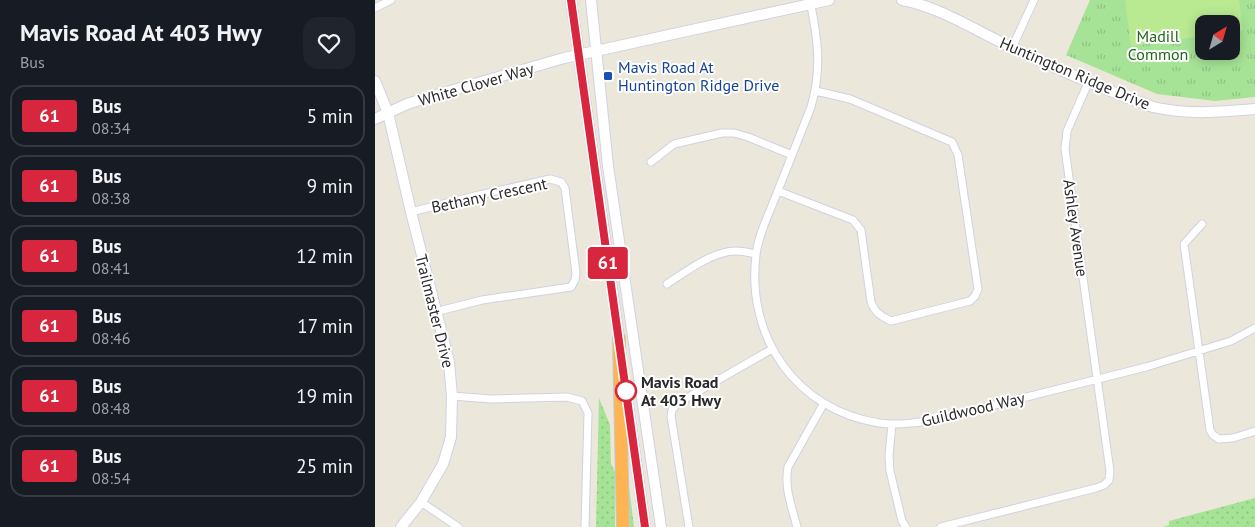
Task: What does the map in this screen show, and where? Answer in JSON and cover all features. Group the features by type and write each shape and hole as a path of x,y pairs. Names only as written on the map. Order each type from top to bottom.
{"highway":[{"path":"619,338 623,527"}],"street":[{"path":"375,8 391,0"},
{"path":"571,0 645,527"},
{"path":"591,0 608,166 661,527"},
{"path":"597,51 811,2 829,0"},
{"path":"1012,48 1034,0"},
{"name":"Huntington Ridge Drive","path":"909,1 1089,82 1148,105 1174,112 1218,112 1255,109"},
{"name":"Guildwood Way","path":"811,2 818,44 819,68 816,90 764,226 756,254 754,287 758,313 772,349 800,385 824,403 859,418 892,424 917,423 1146,367 1231,341 1255,328"},
{"name":"White Clover Way","path":"375,119 407,104 439,94 597,51"},
{"name":"Trailmaster Drive","path":"375,81 388,113 435,312 449,362 452,396 451,437 443,464 421,502 401,527"},
{"name":"Ashley Avenue","path":"941,527 1104,486 1109,480 1110,472 1065,148 1067,131 1089,82"},
{"path":"778,191 853,220 861,230 871,302 874,310 880,316 891,321 971,302 975,296 978,290 958,154 953,142 849,99 816,90"},
{"path":"651,162 674,144 722,133 734,133 749,137 792,155"},
{"name":"Bethany Crescent","path":"411,212 479,194 549,180 561,182 565,188 576,273 571,287 482,300 435,312"},
{"path":"1202,224 1183,244 1210,430 1219,439 1233,438 1255,431"},
{"path":"667,284 722,252 736,251 756,254"},
{"path":"689,527 671,416 672,410 678,403 772,349"},
{"path":"452,396 491,399 567,397 582,401 588,412 585,527"},
{"path":"797,527 787,490 786,478 788,467 824,403"},
{"path":"892,424 889,456 890,471 902,521 906,527"},
{"path":"421,502 458,527"}],"green space":[{"name":"Madill Common","path":"1090,0 1255,0 1255,97 1215,101 1157,94 1066,55"},
{"path":"1125,0 1239,0 1243,30 1240,30 1240,15 1195,15 1195,37 1131,46"},
{"path":"599,398 610,425 611,464 615,472 615,527 596,527"},
{"path":"625,487 629,487 634,527 626,527"},
{"path":"1255,498 1255,527 1163,527 1169,525 1169,521"}],"bus line":[{"name":"61","path":"571,0 645,527"}],"place":[{"name":"Mavis Road At Huntington Ridge Drive","path":"608,76"},
{"name":"Mavis Road At 403 Hwy","path":"626,391"}]}
